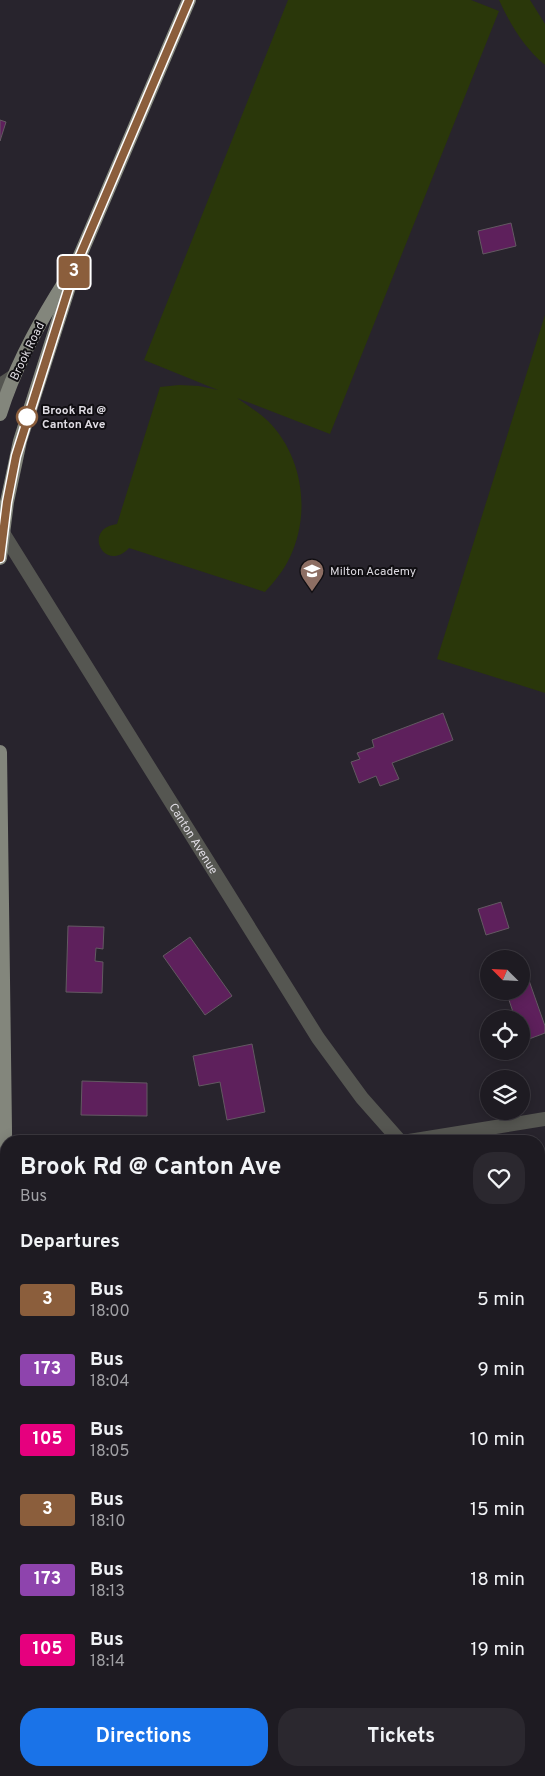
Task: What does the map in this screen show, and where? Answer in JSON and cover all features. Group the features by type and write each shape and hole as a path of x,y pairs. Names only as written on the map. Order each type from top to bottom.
{"main road":[{"name":"Brook Road","path":"0,558 1,531 12,470 76,265 189,0"},
{"name":"Brook Road","path":"0,414 14,376 38,327 76,265"},
{"path":"0,752 6,1135"}],"street":[{"path":"0,385 14,376"},
{"name":"Canton Avenue","path":"1,531 318,1038 362,1098 395,1135"},
{"path":"446,1135 545,1119"}],"green space":[{"path":"288,0 471,0 499,11 330,434 237,398 268,421 280,435 296,468 300,486 300,522 297,540 285,566 265,592 129,548 120,555 112,556 100,548 99,541 100,534 106,528 117,524 160,387 179,385 199,386 218,390 144,360"},
{"path":"499,0 530,0 545,24 545,65 530,51 518,35"},
{"path":"545,315 545,693 437,659"}],"building":[{"path":"0,120 6,122 0,141"},
{"path":"511,223 516,246 483,254 478,231"},
{"path":"443,713 453,740 392,763 399,779 380,786 376,776 359,783 351,762 360,759 357,753 374,747 372,740"},
{"path":"501,902 509,928 486,935 478,909"},
{"path":"68,926 104,927 103,949 96,948 95,961 103,962 102,993 66,992"},
{"path":"190,937 232,996 205,1015 163,956"},
{"path":"530,983 545,1026 545,1033 530,1039 530,1010 512,1010 509,1000 530,1000"},
{"path":"252,1044 265,1112 227,1120 220,1082 199,1086 193,1056"},
{"path":"82,1081 147,1083 147,1116 81,1115"}],"bus line":[{"name":"3","path":"0,558 12,470 76,265 189,0"}],"place":[{"name":"Brook Rd @ Canton Ave","path":"27,417"},
{"name":"Milton Academy","path":"312,592"}]}
